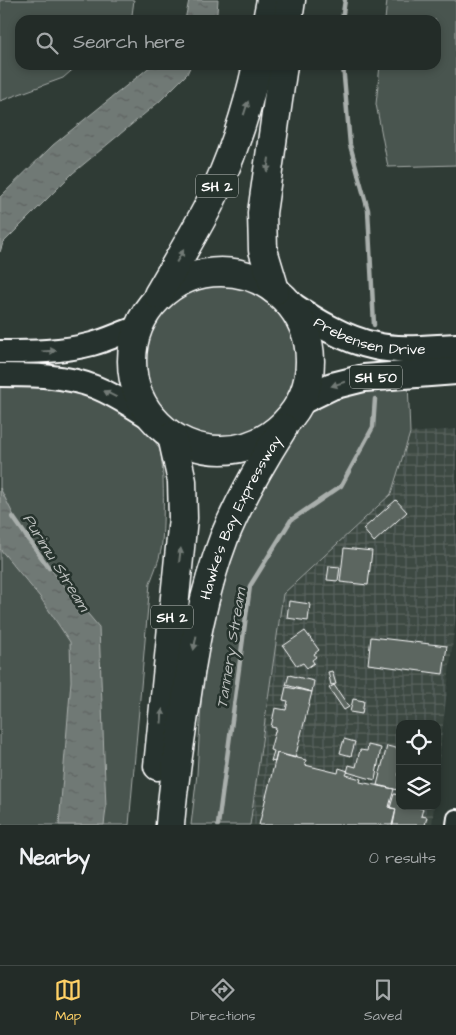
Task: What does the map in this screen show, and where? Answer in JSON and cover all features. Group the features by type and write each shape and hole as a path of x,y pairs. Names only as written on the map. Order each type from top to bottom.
{"highway":[{"path":"268,15 272,0"},
{"path":"288,15 290,0"},
{"name":"SH 2","path":"151,825 183,518 182,481 162,427 138,392 132,365 132,352 139,327 209,204 238,132 257,70"},
{"name":"SH 2","path":"281,70 262,213 263,250 282,297 298,316 303,327 310,356 309,375 294,411"},
{"name":"SH 50","path":"156,298 184,280 213,272 251,277 282,297"},
{"path":"162,427 193,446 232,449 244,447 268,437 294,411"},
{"name":"Hawke's Bay Expressway","path":"170,825 178,748 194,644 205,596 216,561 234,517 250,484 294,411"}],"main road":[{"name":"Prebensen Drive","path":"282,297 332,331 376,346 395,349 456,347"},
{"path":"0,352 54,351 72,348 91,344 139,327"},
{"name":"Prebensen Drive","path":"294,411 332,386 364,378 456,371"},
{"path":"0,375 42,376 80,382 113,396 162,427"}],"street":[{"path":"455,825 456,818"}],"shaded area":[{"path":"0,0 134,0 132,15 15,15 15,70 72,70 63,78 0,101"},
{"path":"387,0 456,0 456,165 388,167 376,104 379,70 441,70 441,15 386,15"},
{"path":"220,284 249,290 263,297 274,307 284,318 291,332 297,361 291,390 284,404 274,415 263,425 249,432 220,438 191,432 177,425 166,415 156,404 149,390 143,361 149,332 156,318 166,307 177,297 191,290"},
{"path":"408,381 410,433 391,494 283,594 250,825 191,825 197,774 205,636 223,571 248,509 298,426 326,400"},
{"path":"0,383 61,387 93,397 132,418 152,437 159,448 163,481 162,542 159,558 150,583 129,825 0,825"},
{"path":"456,429 456,614 441,742 441,720 396,720 396,810 434,810 432,825 250,825 283,594 391,494 410,433"}],"water":[{"path":"189,0 218,0 216,15 186,15"},
{"path":"146,70 189,70 160,101 73,173 3,243 0,252 0,197 53,145"},
{"path":"0,488 26,540 99,627 106,808 104,825 59,825 71,681 70,642 40,597 0,549"}],"building":[{"path":"396,500 407,512 374,542 363,529"},
{"path":"344,548 372,551 368,585 340,582"},
{"path":"329,566 340,567 338,581 327,580"},
{"path":"289,601 310,604 308,621 287,618"},
{"path":"305,631 319,650 314,654 316,657 312,660 314,663 307,668 303,663 297,666 283,646"},
{"path":"371,637 447,646 443,674 368,664"},
{"path":"332,671 336,684 331,685 328,672"},
{"path":"289,675 314,681 312,692 286,685"},
{"path":"334,685 349,707 344,710 329,688"},
{"path":"286,687 312,692 295,758 277,753 275,762 271,761 274,751 270,750 276,728 271,727 275,708 286,710 288,701 283,700"},
{"path":"353,699 364,701 362,714 350,712"},
{"path":"344,739 355,742 351,756 340,753"},
{"path":"368,745 381,748 375,780 347,772 349,765 356,767 360,750 367,751"},
{"path":"387,746 396,748 396,790 377,785"},
{"path":"277,753 306,760 305,765 338,773 339,768 348,771 346,775 361,779 360,782 394,789 389,807 396,809 393,825 259,825"},
{"path":"394,794 396,794 396,809 390,808"},
{"path":"396,809 423,810 421,816 427,817 425,825 392,825"}],"waterway":[{"name":"Tannery Stream","path":"343,15 345,0"},
{"name":"Tannery Stream","path":"343,70 350,145 368,210 374,325"},
{"name":"Tannery Stream","path":"218,825 250,586 291,520 341,486 373,427 375,399"},
{"name":"Purimu Stream","path":"13,517 49,568"}]}
